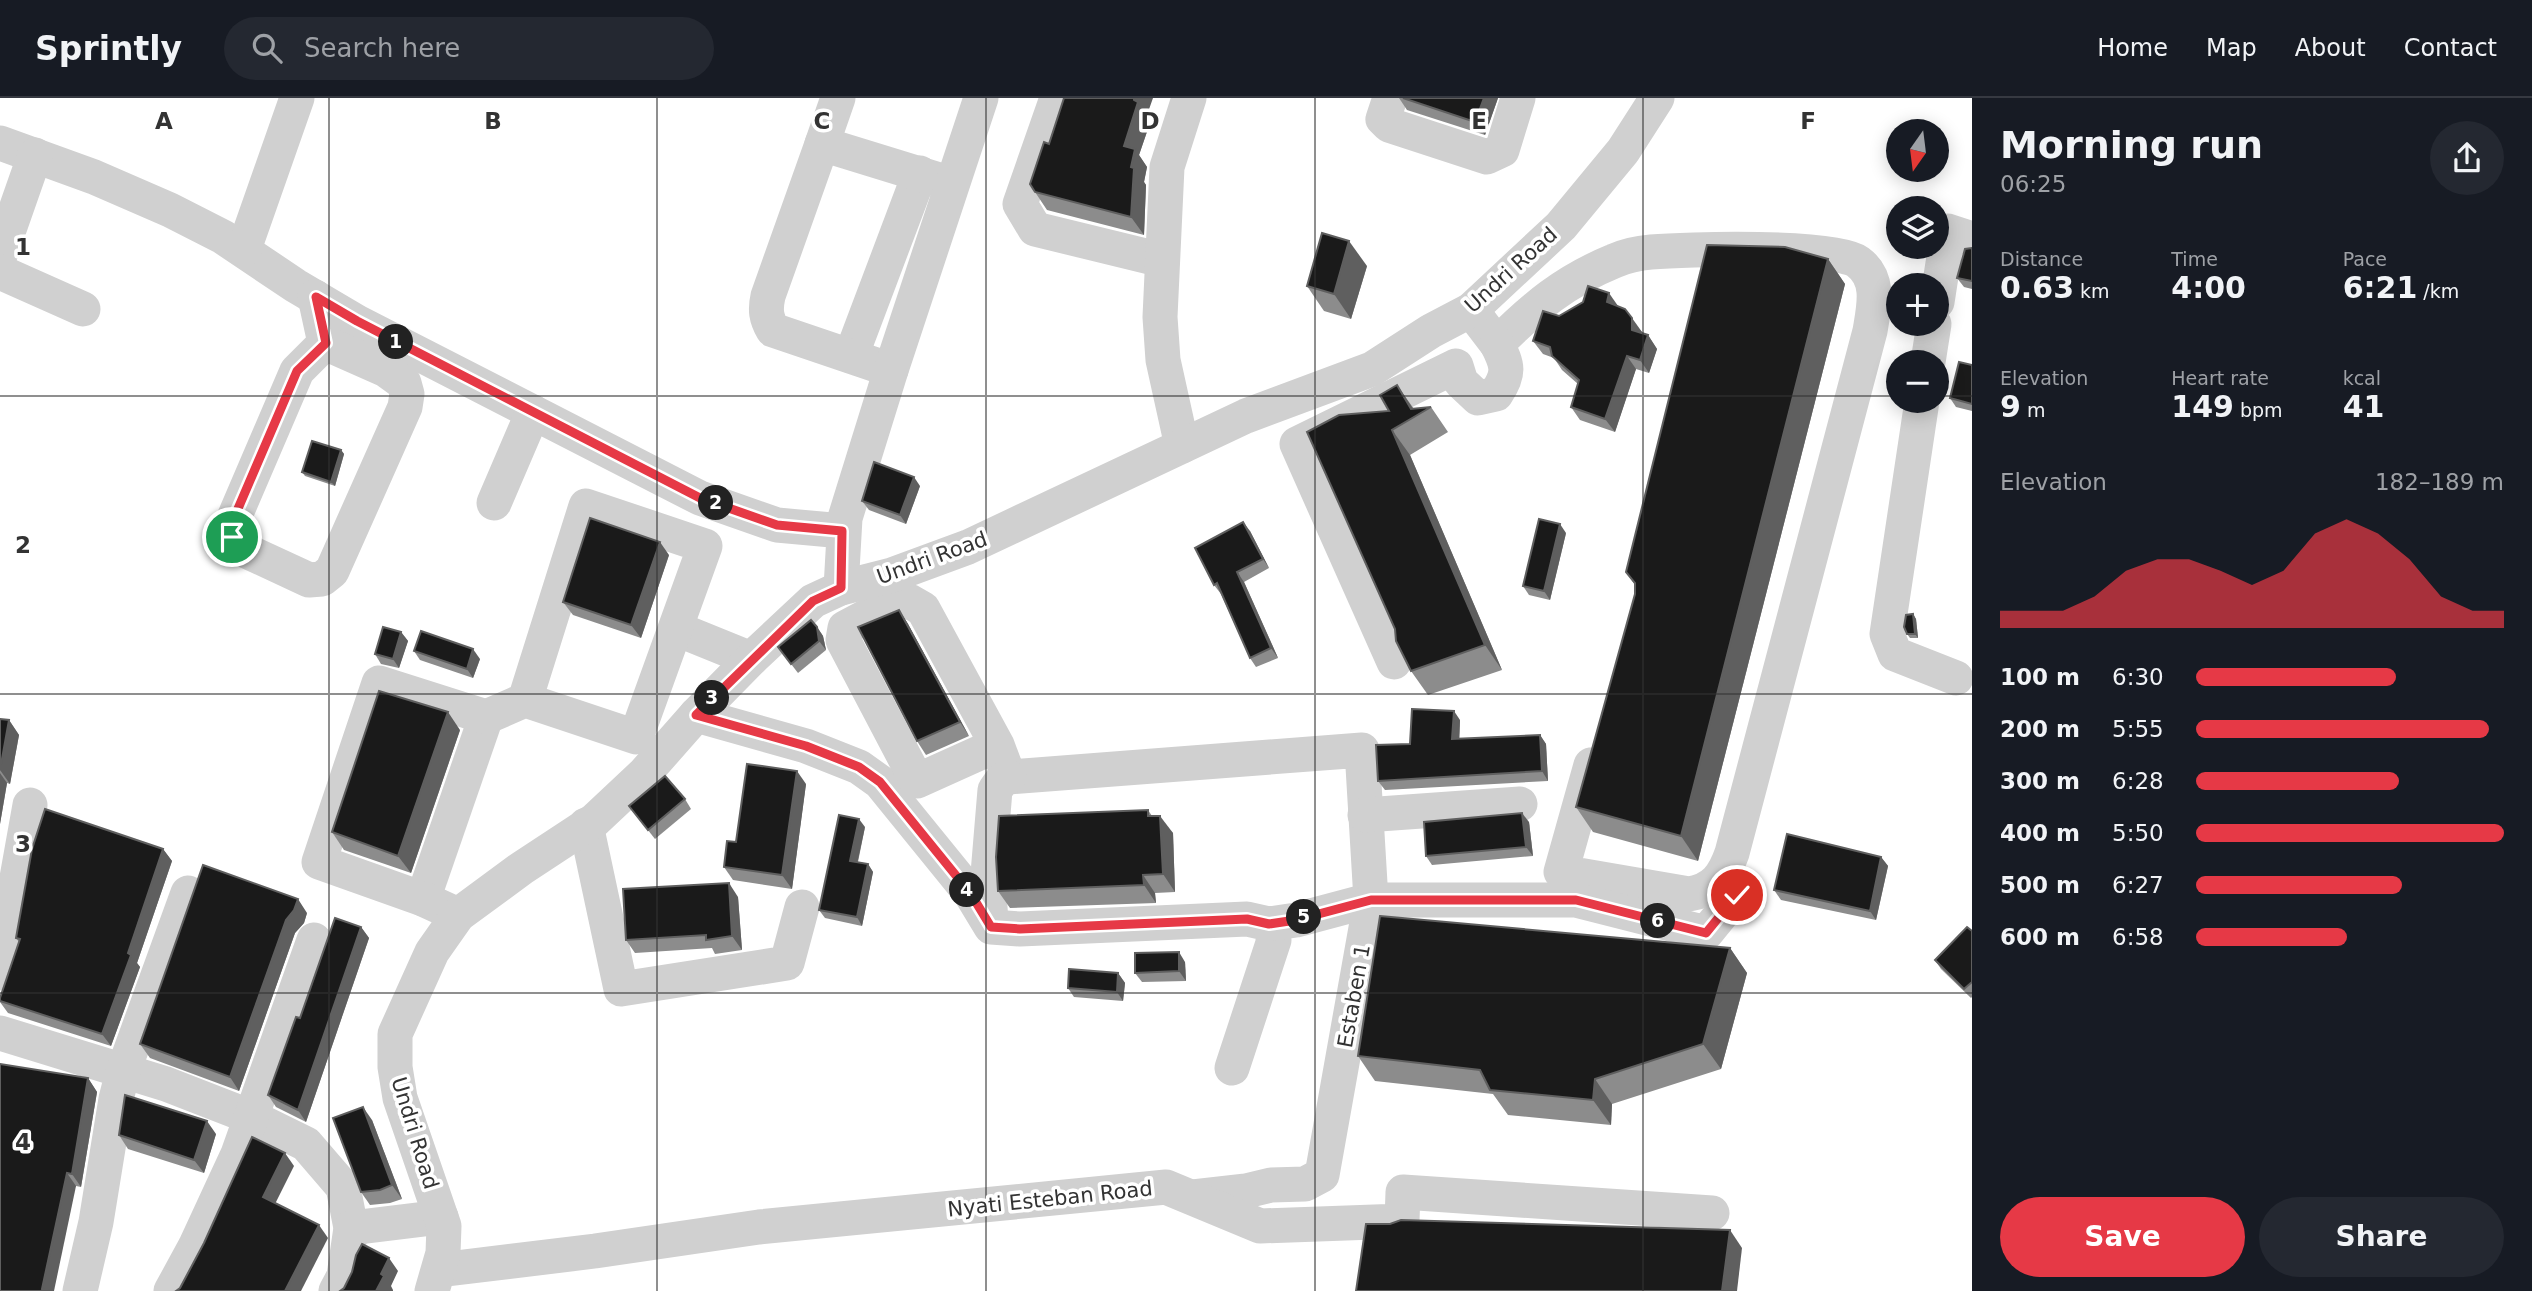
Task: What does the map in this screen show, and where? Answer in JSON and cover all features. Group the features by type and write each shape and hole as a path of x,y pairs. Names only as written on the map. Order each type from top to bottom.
{"street":[{"path":"243,249 297,98"},
{"path":"838,98 766,309 767,320 773,330 891,370"},
{"path":"850,356 936,179 981,98"},
{"path":"1056,98 1020,204 1035,229 1162,260"},
{"path":"1182,446 1163,360 1160,317 1167,167 1189,98"},
{"path":"1390,98 1383,119 1389,125 1487,157 1502,150 1518,98"},
{"name":"Undri Road","path":"436,1280 443,1253 444,1226 400,1098 395,1067 395,1034 432,952 458,915 586,825 644,774 751,659 813,601 841,588 892,575 968,548 1246,416 1372,369 1431,331 1471,310 1561,226 1623,151 1657,98"},
{"path":"0,143 94,177 170,210 243,249 357,321 700,498 777,525 842,531"},
{"path":"822,144 936,179"},
{"path":"0,255 35,155"},
{"path":"841,588 842,531 891,370 936,179"},
{"path":"1941,273 1948,231 1972,239"},
{"path":"1497,344 1536,306 1579,278 1617,260 1647,252 1694,249 1835,254 1858,261 1873,280 1875,297 1870,331 1739,826 1726,870 1711,888 1689,894 1561,872 1601,730"},
{"path":"0,272 83,309"},
{"path":"316,297 326,343"},
{"path":"1431,331 1457,366 1461,382 1478,398 1496,394 1505,381 1507,364 1497,344 1471,310"},
{"path":"326,343 386,370 404,383 407,394 405,407 332,571 322,579 309,580 240,548 232,537 234,518 297,371 326,343"},
{"path":"1394,662 1297,444 1457,366"},
{"path":"494,503 533,412"},
{"path":"1920,413 1887,634 1895,654 1956,678"},
{"path":"458,915 423,899 319,862 379,683 486,716 525,700 636,737 705,546 586,506 525,700"},
{"path":"997,745 917,781 843,640 845,628 892,603 909,601 923,609 997,745 1009,777"},
{"path":"677,629 751,659"},
{"path":"423,899 486,716"},
{"path":"688,725 799,767"},
{"path":"688,725 806,746 859,767 880,782 971,894 991,927"},
{"path":"991,927 988,874 995,790 1002,780 1009,777 1362,750 1371,900"},
{"path":"1364,815 1520,804"},
{"path":"0,973 30,805"},
{"path":"586,825 621,989 787,962 802,907"},
{"path":"80,1291 96,1222 116,1099 123,1072 188,893"},
{"path":"991,927 1020,929 1247,919 1269,924 1296,920 1371,900 1576,900 1706,933 1737,895"},
{"name":"Estaben 1","path":"1189,1197 1246,1191 1271,1185 1305,1184 1322,1175 1371,900"},
{"path":"1232,1068 1274,940 1269,924"},
{"path":"171,1291 201,1235 238,1154 314,940"},
{"path":"0,1033 166,1084 251,1117 306,1144 343,1187 351,1228 344,1276 336,1291"},
{"name":"Nyati Esteban Road","path":"436,1280 595,1251 759,1227 1166,1187 1260,1226 1402,1221 1403,1192 1712,1213"},
{"path":"351,1228 441,1217"}],"building":[{"path":"1064,98 1134,98 1138,102 1124,146 1135,149 1131,167 1134,168 1131,217 1035,192 1030,184 1044,142 1049,144"},
{"path":"1403,98 1484,98 1475,122"},
{"path":"1322,233 1349,241 1334,294 1307,286"},
{"path":"1707,245 1785,247 1828,259 1681,836 1576,807 1635,594 1635,583 1626,572"},
{"path":"1972,248 1972,281 1957,278 1965,249"},
{"path":"1588,286 1609,293 1607,302 1625,309 1632,318 1632,330 1648,335 1640,360 1627,356 1605,419 1571,407 1579,380 1552,356 1550,347 1533,341 1543,311 1559,316 1583,302"},
{"path":"1959,362 1972,365 1972,404 1950,398"},
{"path":"1397,385 1411,409 1431,407 1392,430 1485,645 1411,671 1307,432 1339,415 1389,411 1380,395"},
{"path":"312,441 341,450 331,482 302,472"},
{"path":"874,462 914,477 900,515 862,501"},
{"path":"590,518 660,542 631,625 563,602"},
{"path":"1539,519 1560,524 1544,591 1523,586"},
{"path":"1243,522 1263,559 1237,572 1271,648 1250,658 1217,583 1214,585 1195,548"},
{"path":"899,610 960,722 917,741 858,627"},
{"path":"1913,614 1915,634 1907,634 1904,627 1906,615"},
{"path":"811,620 817,627 819,641 791,664 778,647"},
{"path":"383,627 401,632 393,659 375,654"},
{"path":"421,631 473,649 467,669 414,651"},
{"path":"379,691 448,712 398,856 332,832"},
{"path":"1412,709 1454,711 1452,739 1540,735 1542,771 1378,781 1376,745 1410,744"},
{"path":"0,719 9,720 0,770"},
{"path":"747,764 797,771 782,875 724,867 727,841 736,842"},
{"path":"665,776 685,799 648,830 629,806"},
{"path":"45,809 163,849 128,953 131,955 102,1034 0,1001 20,939 16,938 32,849"},
{"path":"1148,810 1148,816 1160,816 1163,874 1143,875 1144,885 998,891 996,857 999,816"},
{"path":"1522,813 1526,847 1426,856 1424,822"},
{"path":"839,815 859,819 850,861 868,864 857,917 819,910"},
{"path":"1787,834 1881,857 1870,911 1774,890"},
{"path":"203,865 298,899 286,920 230,1077 140,1044"},
{"path":"729,883 732,936 706,940 706,935 626,940 623,889"},
{"path":"1380,916 1730,948 1703,1044 1595,1079 1593,1100 1490,1090 1480,1070 1358,1056"},
{"path":"335,918 361,927 298,1110 268,1095 296,1017 300,1018"},
{"path":"1967,927 1972,931 1972,982 1964,989 1935,960"},
{"path":"1179,952 1179,971 1135,973 1135,953"},
{"path":"1069,969 1118,973 1117,992 1068,988"},
{"path":"0,1064 88,1078 72,1174 67,1173 42,1289 51,1291 0,1291"},
{"path":"125,1095 207,1121 194,1160 119,1135"},
{"path":"363,1107 392,1185 380,1190 361,1192 333,1118"},
{"path":"252,1137 285,1153 263,1197 319,1225 285,1291 176,1291 204,1243"},
{"path":"1401,1220 1730,1230 1722,1291 1356,1291 1366,1224 1390,1224"},
{"path":"362,1244 389,1258 381,1274 384,1276 376,1291 340,1291 352,1272"}],"route":[{"path":"232,537 234,518 297,371 326,343 316,297 357,321 700,498 777,525 842,531 841,588 813,601 696,715 834,756 859,767 880,782 971,894 991,927 1020,929 1247,919 1269,924 1296,920 1371,900 1478,898 1576,900 1706,933 1737,895"}]}
